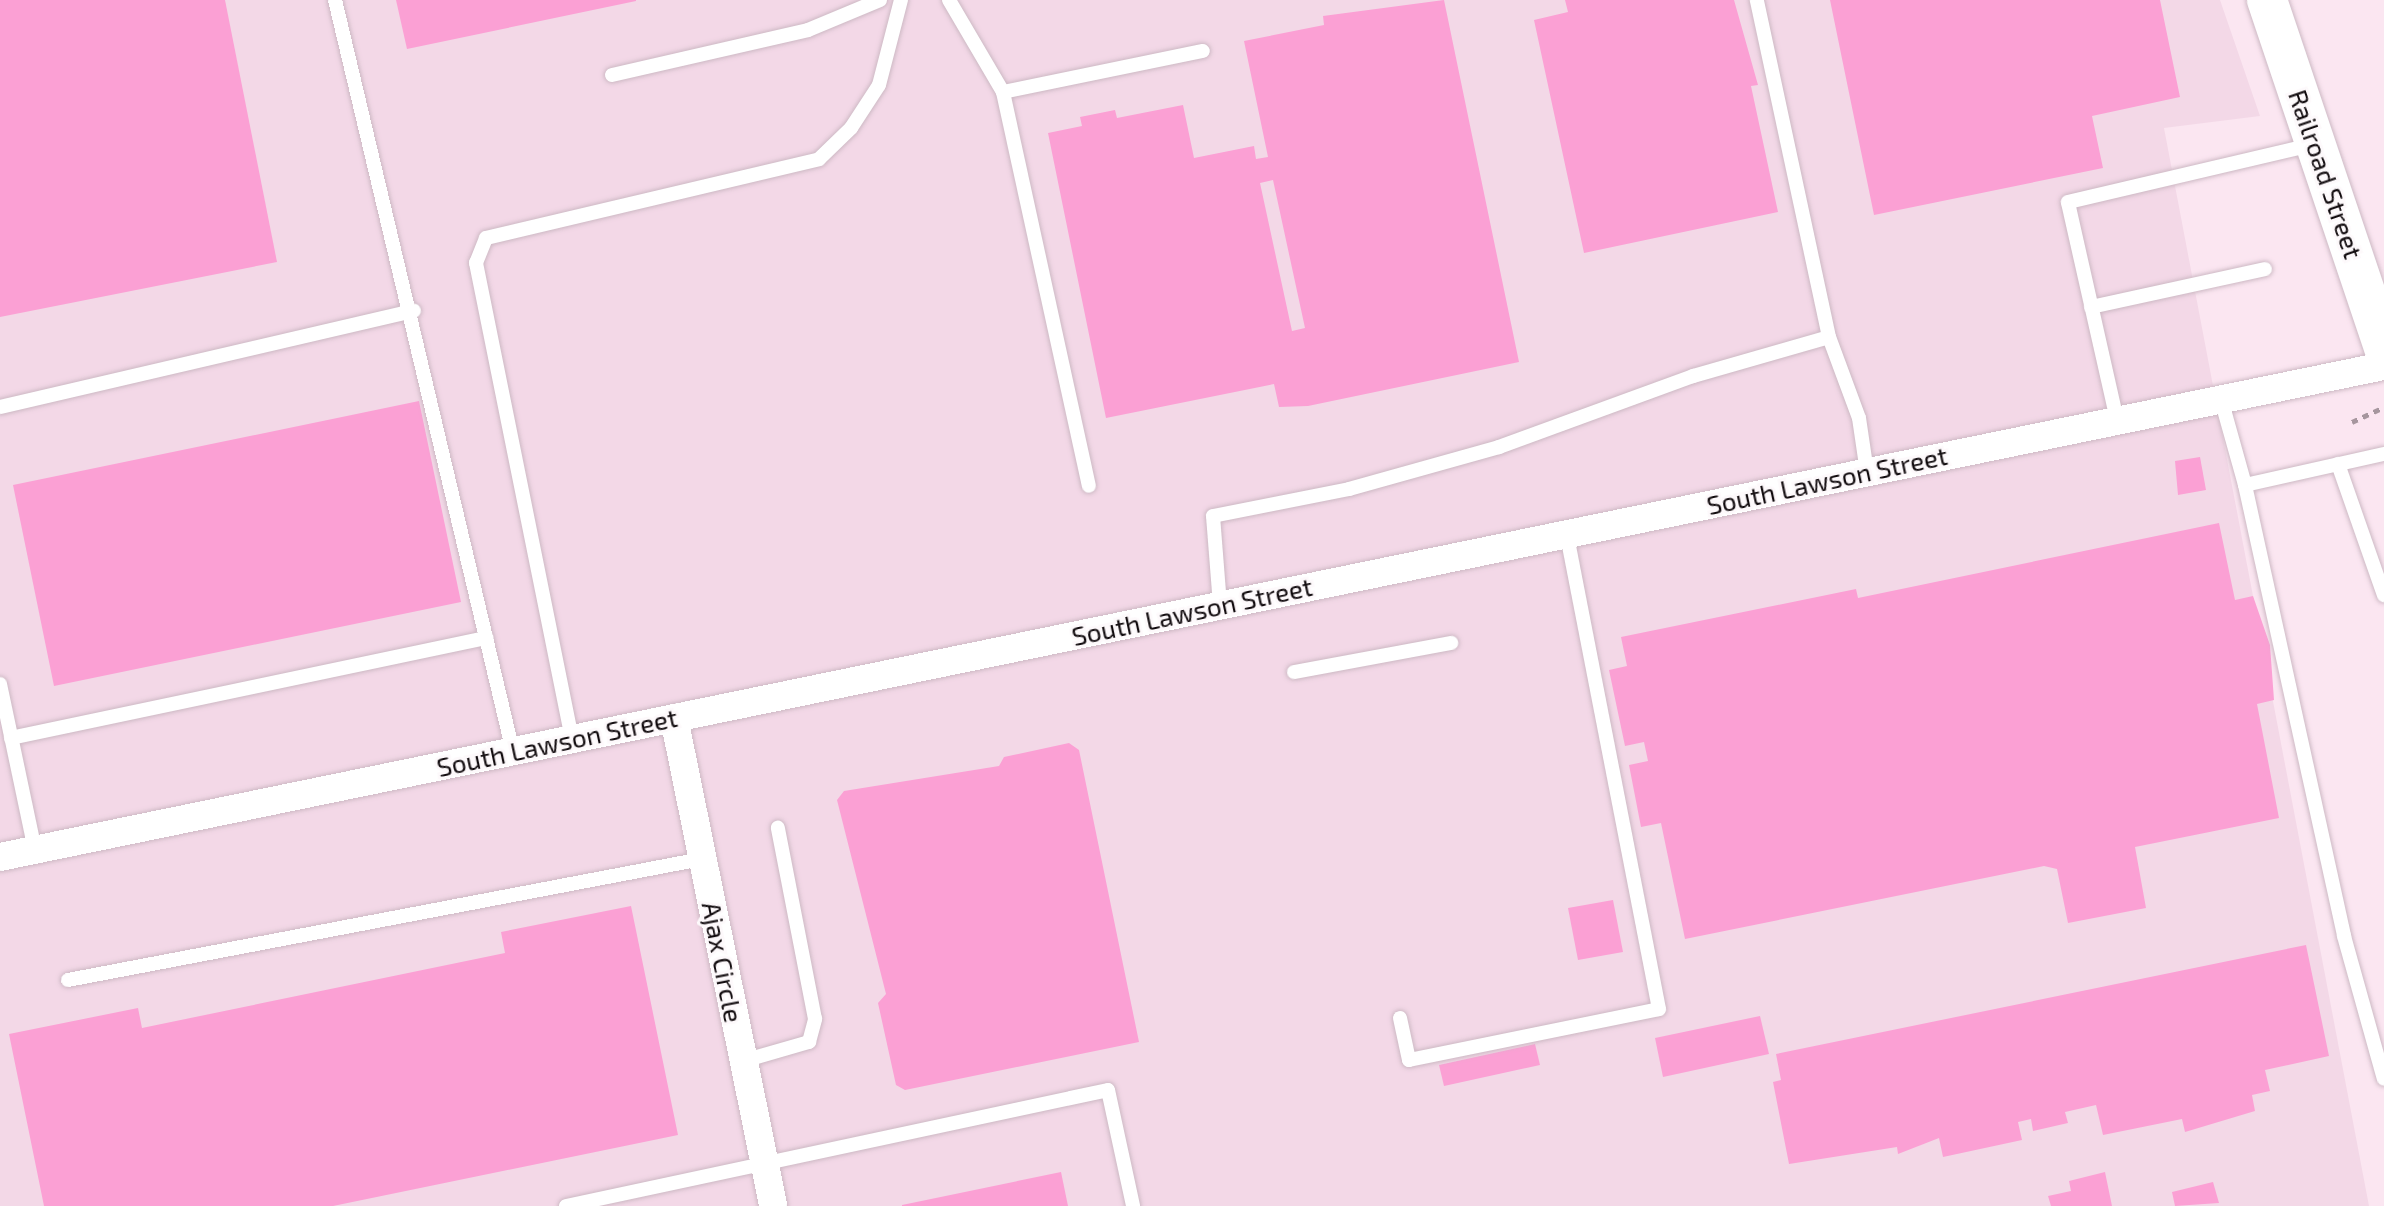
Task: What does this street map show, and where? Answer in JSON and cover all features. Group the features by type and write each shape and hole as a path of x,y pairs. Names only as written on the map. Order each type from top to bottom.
{"street":[{"name":"Railroad Street","path":"2267,0 2384,348"},
{"name":"South Lawson Street","path":"0,857 2384,366"},
{"name":"Ajax Circle","path":"674,718 773,1206"}],"lane":[{"path":"335,0 414,311 513,752"},
{"path":"612,75 808,30 880,0"},
{"path":"572,739 476,263 486,238 819,159 851,128 879,85 901,0"},
{"path":"949,0 1003,92 1089,486"},
{"path":"1757,0 1829,337 1859,418 1867,472"},
{"path":"1003,92 1203,51"},
{"path":"2117,420 2068,202 2316,144"},
{"path":"2091,307 2265,269"},
{"path":"0,407 414,311"},
{"path":"1220,605 1213,516 1349,489 1499,447 1693,376 1829,337"},
{"path":"2221,399 2245,485 2344,936 2384,1079"},
{"path":"2245,485 2384,454"},
{"path":"2338,464 2384,595"},
{"path":"1400,1018 1409,1060 1659,1009 1567,534"},
{"path":"11,738 487,638"},
{"path":"1294,672 1451,643"},
{"path":"0,684 35,850"},
{"path":"743,1061 809,1042 815,1019 778,828"},
{"path":"68,980 702,859"},
{"path":"566,1206 1108,1090 1133,1206"}],"path":[{"path":"2352,422 2384,407"}],"shaded area":[{"path":"0,0 2220,0 2260,116 2164,128 2369,1206 0,1206"}],"building":[{"path":"0,0 225,0 277,262 0,317"},
{"path":"396,0 636,0 636,1 407,49"},
{"path":"1444,0 1519,362 1308,406 1279,407 1274,384 1106,418 1048,133 1082,126 1080,117 1115,110 1117,118 1183,105 1194,158 1254,146 1256,159 1268,157 1244,41 1324,25 1323,16","holes":["1273,180 1305,328 1292,331 1260,183"]},
{"path":"1565,0 1734,0 1758,85 1751,86 1778,212 1584,253 1534,20 1568,12"},
{"path":"1830,0 2160,0 2180,97 2092,116 2103,168 1874,215"},
{"path":"419,401 461,602 54,686 13,485"},
{"path":"2200,457 2206,490 2178,495 2175,461"},
{"path":"2219,523 2235,600 2253,596 2270,645 2274,700 2257,704 2279,818 2135,847 2146,908 2068,923 2057,869 2044,866 1685,939 1661,823 1641,827 1629,765 1648,761 1644,742 1625,746 1609,670 1627,666 1621,637 1856,589 1858,598"},
{"path":"1069,743 1079,750 1139,1042 905,1090 896,1085 878,1003 886,994 837,800 844,791 999,766 1004,757"},
{"path":"1613,900 1623,952 1578,960 1568,908"},
{"path":"631,906 678,1135 333,1206 44,1206 9,1034 138,1008 142,1028 505,953 501,932"},
{"path":"2306,945 2329,1056 2265,1070 2270,1091 2252,1095 2255,1111 2185,1132 2182,1119 2103,1135 2096,1105 2065,1112 2068,1123 2033,1131 2031,1119 2018,1122 2022,1140 1943,1157 1939,1138 1898,1154 1897,1147 1789,1164 1773,1082 1781,1080 1776,1054"},
{"path":"1760,1016 1769,1054 1663,1077 1655,1038"},
{"path":"1535,1044 1540,1065 1444,1086 1439,1065"},
{"path":"1061,1172 1068,1206 902,1206 902,1205"},
{"path":"2105,1172 2112,1206 2051,1206 2048,1196 2071,1191 2069,1181"},
{"path":"2213,1182 2219,1203 2175,1206 2172,1192"}]}
